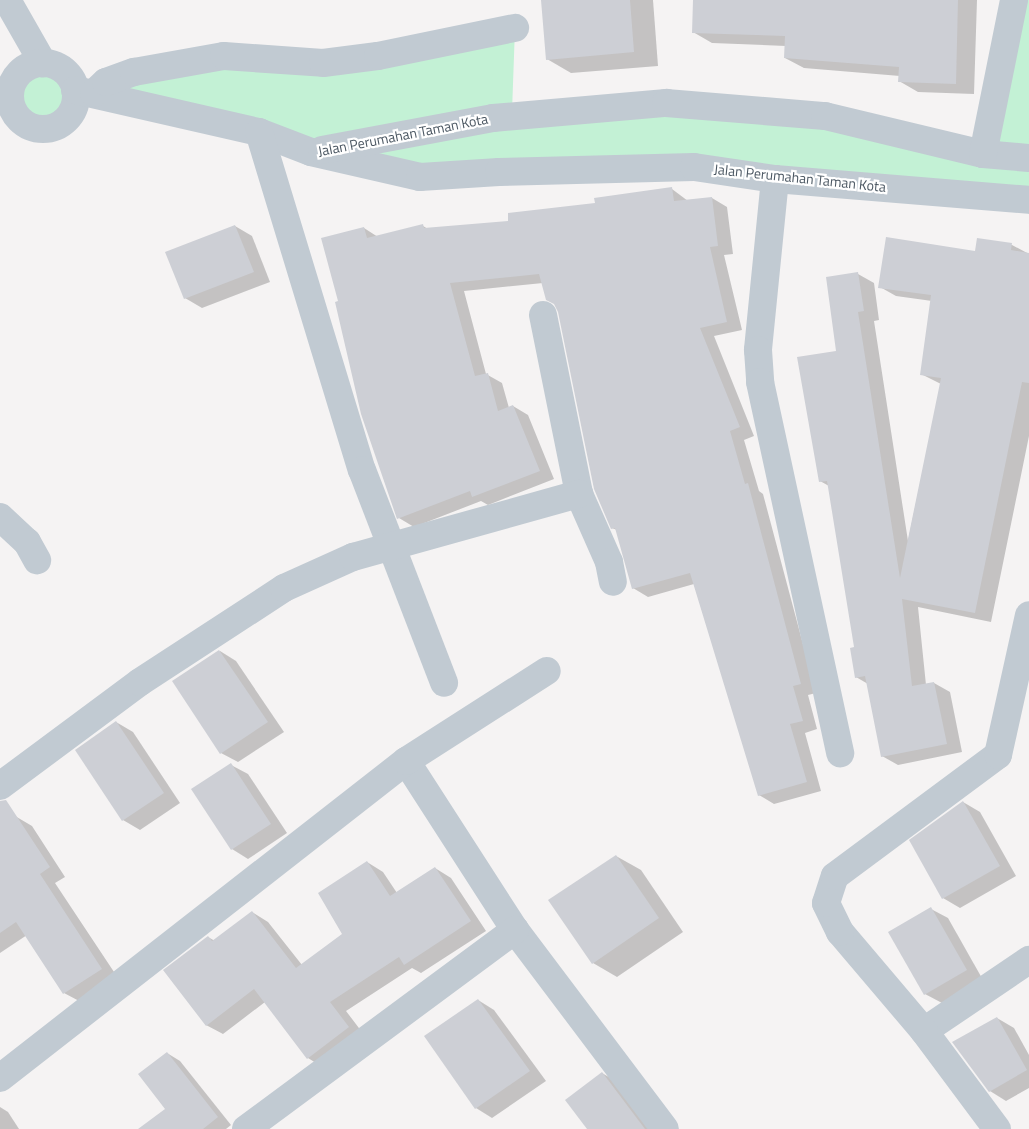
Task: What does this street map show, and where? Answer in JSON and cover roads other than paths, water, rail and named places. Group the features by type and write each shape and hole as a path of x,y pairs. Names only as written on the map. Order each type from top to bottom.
{"street":[{"path":"7,0 43,63"},
{"path":"983,154 1014,0"},
{"path":"311,152 259,132 141,107 84,92 60,68 43,63 23,69 6,96 33,126 58,124 72,110 84,92 126,75 224,56 323,63 378,56 515,28"},
{"name":"Jalan Perumahan Taman Kota","path":"311,152 493,118 666,103 825,116 983,154 1029,158"},
{"path":"259,132 362,470 444,683"},
{"name":"Jalan Perumahan Taman Kota","path":"311,152 420,177 694,166 774,178 1029,200"},
{"path":"774,178 758,350 760,382 840,753"},
{"path":"542,315 579,494 609,562 613,582"},
{"path":"0,786 140,682 258,603 284,588 353,557 579,494"},
{"path":"0,517 27,542 37,560"},
{"path":"997,1129 924,1031 840,932 826,903 835,876 998,755 1029,615"},
{"path":"0,1078 406,761 547,671"},
{"path":"406,761 515,930 666,1129"},
{"path":"246,1129 515,930"},
{"path":"924,1031 1029,960"}]}
